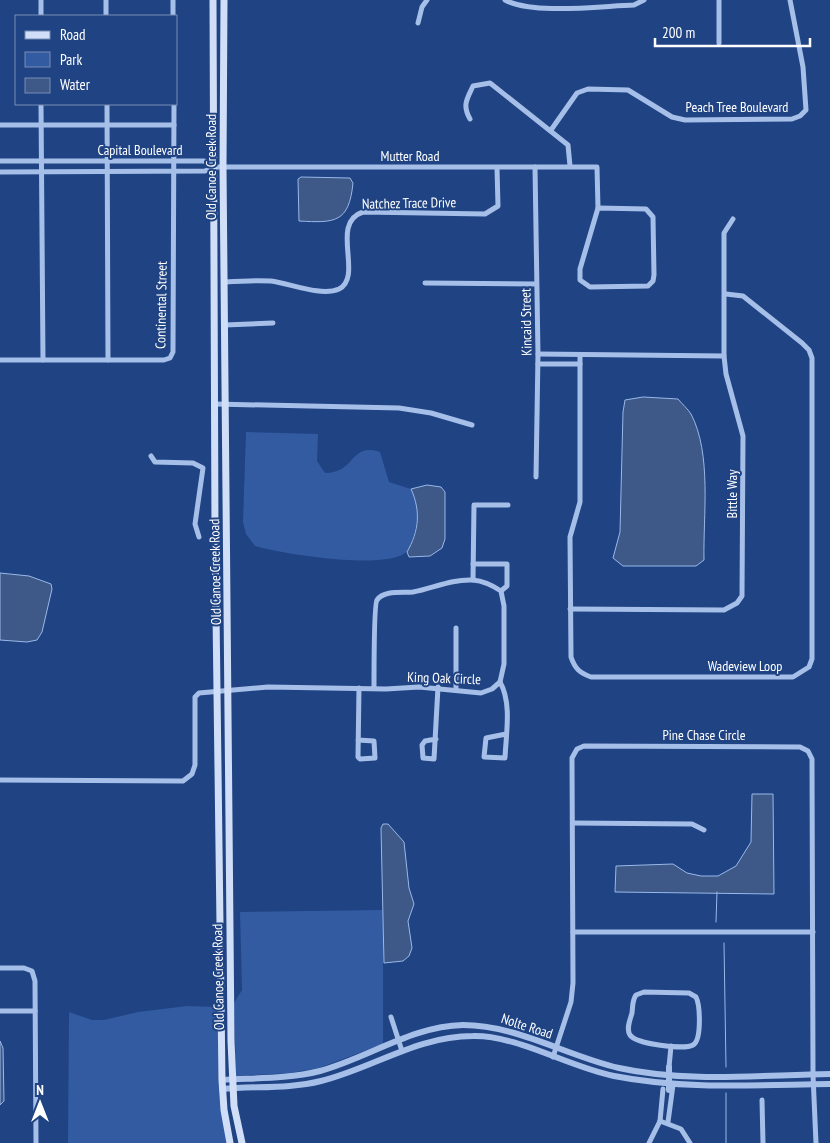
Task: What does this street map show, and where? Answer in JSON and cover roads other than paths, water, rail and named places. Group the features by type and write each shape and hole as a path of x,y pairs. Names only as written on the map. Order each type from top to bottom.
{"main road":[{"name":"Old Canoe Creek Road","path":"213,0 222,1089 230,1143"},
{"name":"Old Canoe Creek Road","path":"224,0 223,167 233,1088 242,1143"},
{"path":"219,797 229,797"}],"street":[{"path":"41,0 41,15"},
{"path":"106,0 106,15"},
{"path":"173,0 173,15"},
{"path":"418,23 422,7 427,0"},
{"path":"505,0 521,5 551,8 634,5 644,0"},
{"path":"719,0 719,42"},
{"name":"Peach Tree Boulevard","path":"551,130 578,94 588,89 628,90 672,117 685,120 792,119 800,116 806,110 803,68 790,0"},
{"path":"470,119 465,110 465,102 473,86 490,83 568,145 570,166"},
{"path":"41,105 43,360"},
{"path":"107,105 108,360"},
{"name":"Continental Street","path":"0,360 164,360 170,358 173,352 174,105"},
{"path":"0,125 174,125"},
{"name":"Capital Boulevard","path":"0,161 204,161 214,167"},
{"name":"Capital Boulevard","path":"0,172 174,172 205,171 214,167"},
{"name":"Mutter Road","path":"214,167 597,167 598,208"},
{"name":"Kincaid Street","path":"535,167 538,354 536,477"},
{"name":"Natchez Trace Drive","path":"225,282 284,282 302,289 337,290 345,284 348,276 348,233 350,221 356,214 363,212 485,214 498,206 497,168"},
{"path":"598,208 646,208 651,212 653,217 654,275 653,281 648,286 590,287 580,280 580,269 598,208"},
{"name":"Bittle Way","path":"570,609 724,610 737,603 742,596 743,436 727,382 724,356 726,294 724,234 733,219"},
{"path":"425,283 536,284"},
{"name":"Wadeview Loop","path":"580,355 580,502 570,537 571,657 574,666 581,673 592,677 794,678 809,667 812,659 812,358 802,343 744,296 726,294"},
{"path":"225,325 273,323"},
{"path":"538,354 724,356"},
{"path":"538,364 580,364"},
{"path":"215,404 399,408 431,413 472,425"},
{"path":"150,456 155,462 193,463 203,468 195,524 199,538"},
{"path":"473,580 474,505 508,505"},
{"path":"374,688 376,630 374,611 376,601 384,595 414,592 448,581 473,580 488,582 501,591 507,586 507,564 473,564"},
{"name":"King Oak Circle","path":"0,780 183,780 192,774 196,765 196,697 199,693 228,692 268,687 438,687 481,692 492,689 500,682 504,664 504,606 501,591"},
{"path":"456,628 456,689"},
{"path":"500,682 506,693 506,734 505,758 484,758 486,738 506,734"},
{"path":"436,739 425,741 422,751 423,758 434,759 436,739 438,687"},
{"path":"358,740 374,742 375,758 358,758 358,740 359,688"},
{"name":"Pine Chase Circle","path":"553,1057 571,1002 573,932 572,758 576,749 584,746 800,747 808,751 812,759 813,1075 816,1143"},
{"path":"573,823 692,824 704,830"},
{"path":"573,932 813,932"},
{"path":"0,968 24,968 32,971 35,981 36,1143"},
{"path":"644,992 689,993 696,997 699,1023 698,1040 692,1046 669,1046 636,1041 630,1036 628,1031 632,1002 636,995 644,992"},
{"path":"0,1011 35,1011"},
{"path":"391,1017 397,1041 402,1050"},
{"name":"Nolte Road","path":"222,1080 290,1076 320,1071 433,1028 476,1026 491,1027 618,1068 659,1074 668,1084"},
{"name":"Nolte Road","path":"222,1089 321,1081 436,1039 474,1036 490,1037 513,1043 624,1078 668,1084 830,1084"},
{"path":"649,1143 665,1121 669,1046"},
{"path":"659,1074 668,1067"},
{"name":"Nolte Road","path":"668,1084 712,1076 830,1074"},
{"path":"624,1078 630,1076 663,1080 668,1084"},
{"path":"665,1121 668,1084"},
{"path":"762,1100 763,1143"},
{"path":"665,1121 681,1129 690,1143"}],"water":[{"path":"301,177 350,178 353,183 351,196 344,213 338,218 322,222 299,221 298,179"},
{"path":"643,397 678,399 691,414 698,430 704,466 705,505 704,560 696,566 623,566 613,558 620,532 623,412 625,400"},
{"path":"427,485 441,487 445,492 445,539 442,548 430,556 409,557 407,552 414,536 417,521 416,505 411,489"},
{"path":"0,573 29,576 51,584 52,589 42,632 37,640 27,642 0,640"},
{"path":"752,794 773,794 774,894 615,892 616,866 673,864 687,873 701,876 718,876 736,866 751,842"},
{"path":"383,824 388,824 404,842 409,888 414,904 408,921 412,948 409,956 403,961 384,963 381,828"},
{"path":"0,1041 3,1048 4,1101 0,1105"}],"waterway":[{"path":"716,922 717,892"},
{"path":"724,943 726,1067"},
{"path":"726,1093 726,1143"}]}
